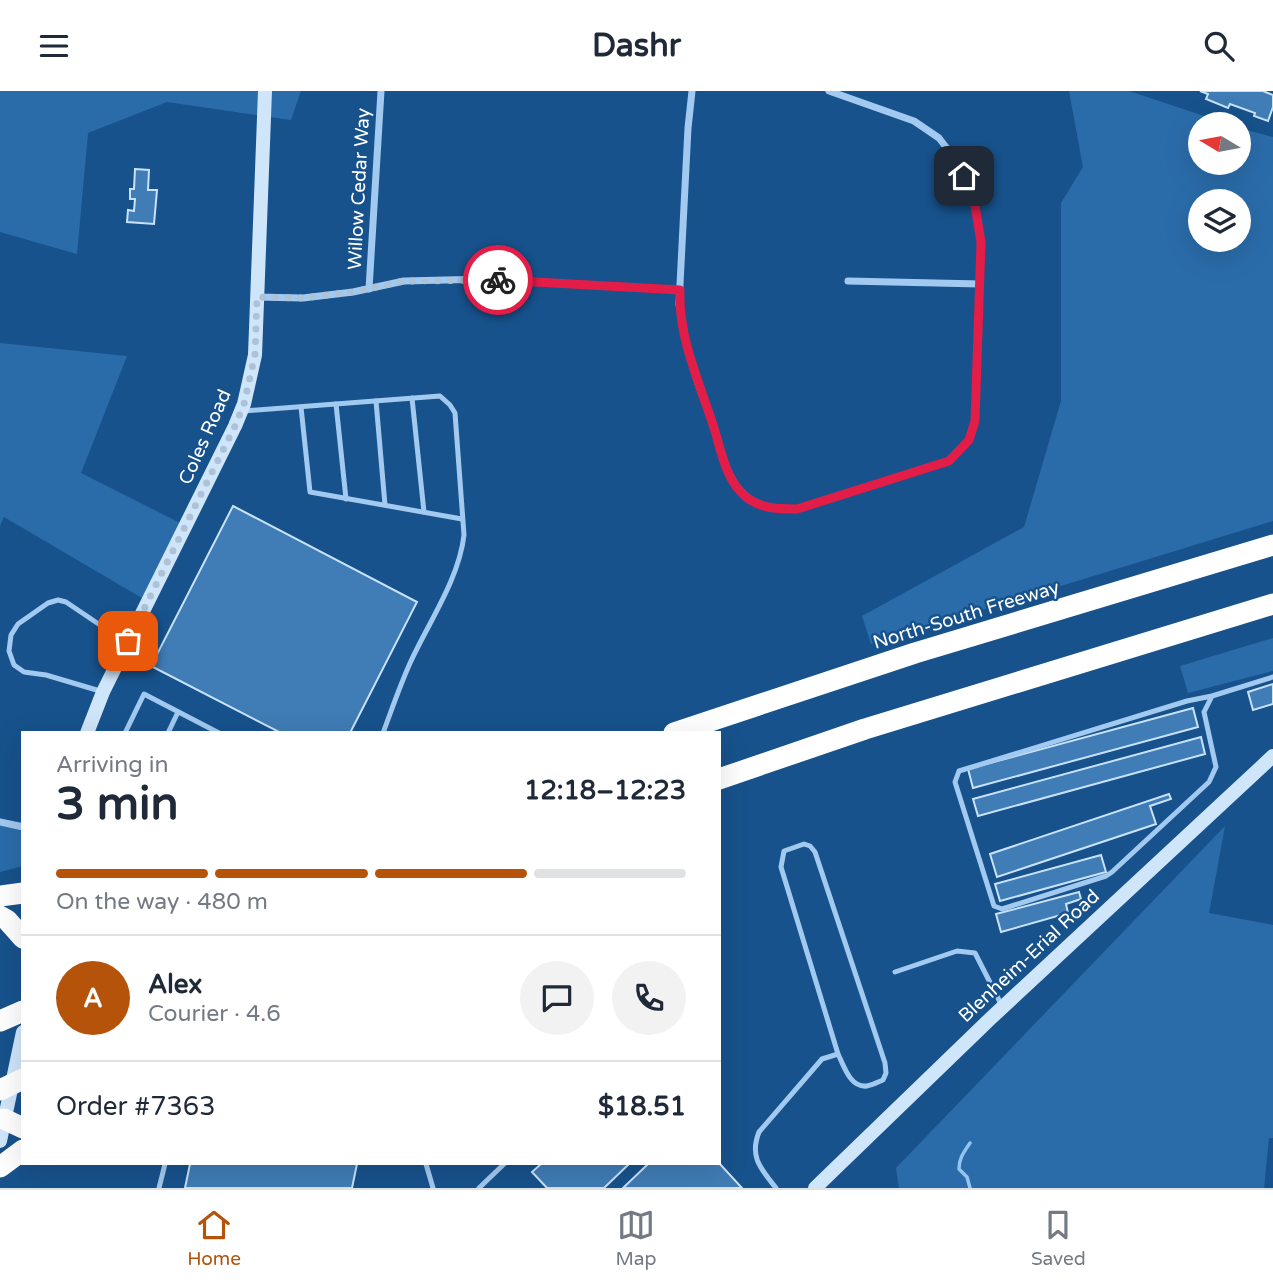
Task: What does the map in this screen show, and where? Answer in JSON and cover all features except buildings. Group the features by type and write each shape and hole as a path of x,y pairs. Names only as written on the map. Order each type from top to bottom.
{"highway":[{"name":"North-South Freeway","path":"680,731 915,653 1273,544"},
{"path":"721,778 865,729 1273,604"},
{"path":"0,896 21,893"},
{"path":"0,916 21,936"},
{"path":"0,1021 21,1012"},
{"path":"9,1110 21,1083"},
{"path":"0,1167 21,1151"}],"street":[{"name":"Coles Road","path":"88,731 103,692 241,411 255,355 265,91"},
{"name":"Willow Cedar Way","path":"369,289 381,91"},
{"path":"692,91 679,304 684,332 693,369 735,486 747,498 776,509 797,509 949,461 969,440 975,421 981,242 973,193 955,159 939,138 914,121 829,91"},
{"path":"257,297 303,298 404,281 488,279 680,290"},
{"path":"848,281 980,285"},
{"name":"Blenheim-Erial Road","path":"814,1188 1003,1007 1273,756"},
{"path":"0,822 21,827"},
{"path":"0,1141 9,1110 21,1043"}],"lane":[{"path":"241,411 440,396 455,413 463,547 445,595 410,662 384,731"},
{"path":"412,398 424,512"},
{"path":"376,401 385,505"},
{"path":"336,404 346,499"},
{"path":"300,407 310,492 463,519"},
{"path":"103,692 46,675 24,672 14,665 9,651 11,635 18,624 48,603 58,600 66,602 128,641"},
{"path":"1212,696 1205,712 1216,767 1209,782 1106,876 1002,909 995,906 955,782 959,771 1273,677"},
{"path":"126,731 144,694 212,731"},
{"path":"169,731 178,712"},
{"path":"803,844 810,846 815,852 887,1073 883,1080 865,1086 858,1085 850,1078 838,1054 781,867 784,851 803,844"},
{"path":"895,972 957,951 975,954 1003,1007"},
{"path":"776,1188 759,1166 754,1146 759,1132 822,1059 838,1054"},
{"path":"159,1188 165,1165"},
{"path":"426,1165 433,1188"},
{"path":"479,1188 503,1165"}],"shaded area":[{"path":"0,91 301,91 291,120 167,102 88,133 77,254 0,232"},
{"path":"1069,91 1129,91 1192,112 1188,112 1188,175 1251,175 1251,131 1273,137 1273,521 871,644 862,616 1024,527 1061,401 1061,203 1083,167"},
{"path":"0,343 127,356 81,473 186,526 147,601 4,517 0,526"},
{"path":"1273,638 1273,671 1188,693 1180,666"},
{"path":"0,819 21,822 21,867 0,872"},
{"path":"1225,826 1209,913 1273,925 1273,1138 1269,1138 1264,1188 899,1188 896,1168"}],"waterway":[{"path":"970,1143 961,1158 959,1169 967,1177 970,1188"}],"way so far":[{"path":"128,641 244,404 255,355 257,297 303,298 353,292 404,281 498,280"}],"route":[{"path":"498,280 680,290 679,304 693,369 735,486 747,498 765,507 797,509 949,461 969,440 975,421 981,242 973,193 964,176"}]}
